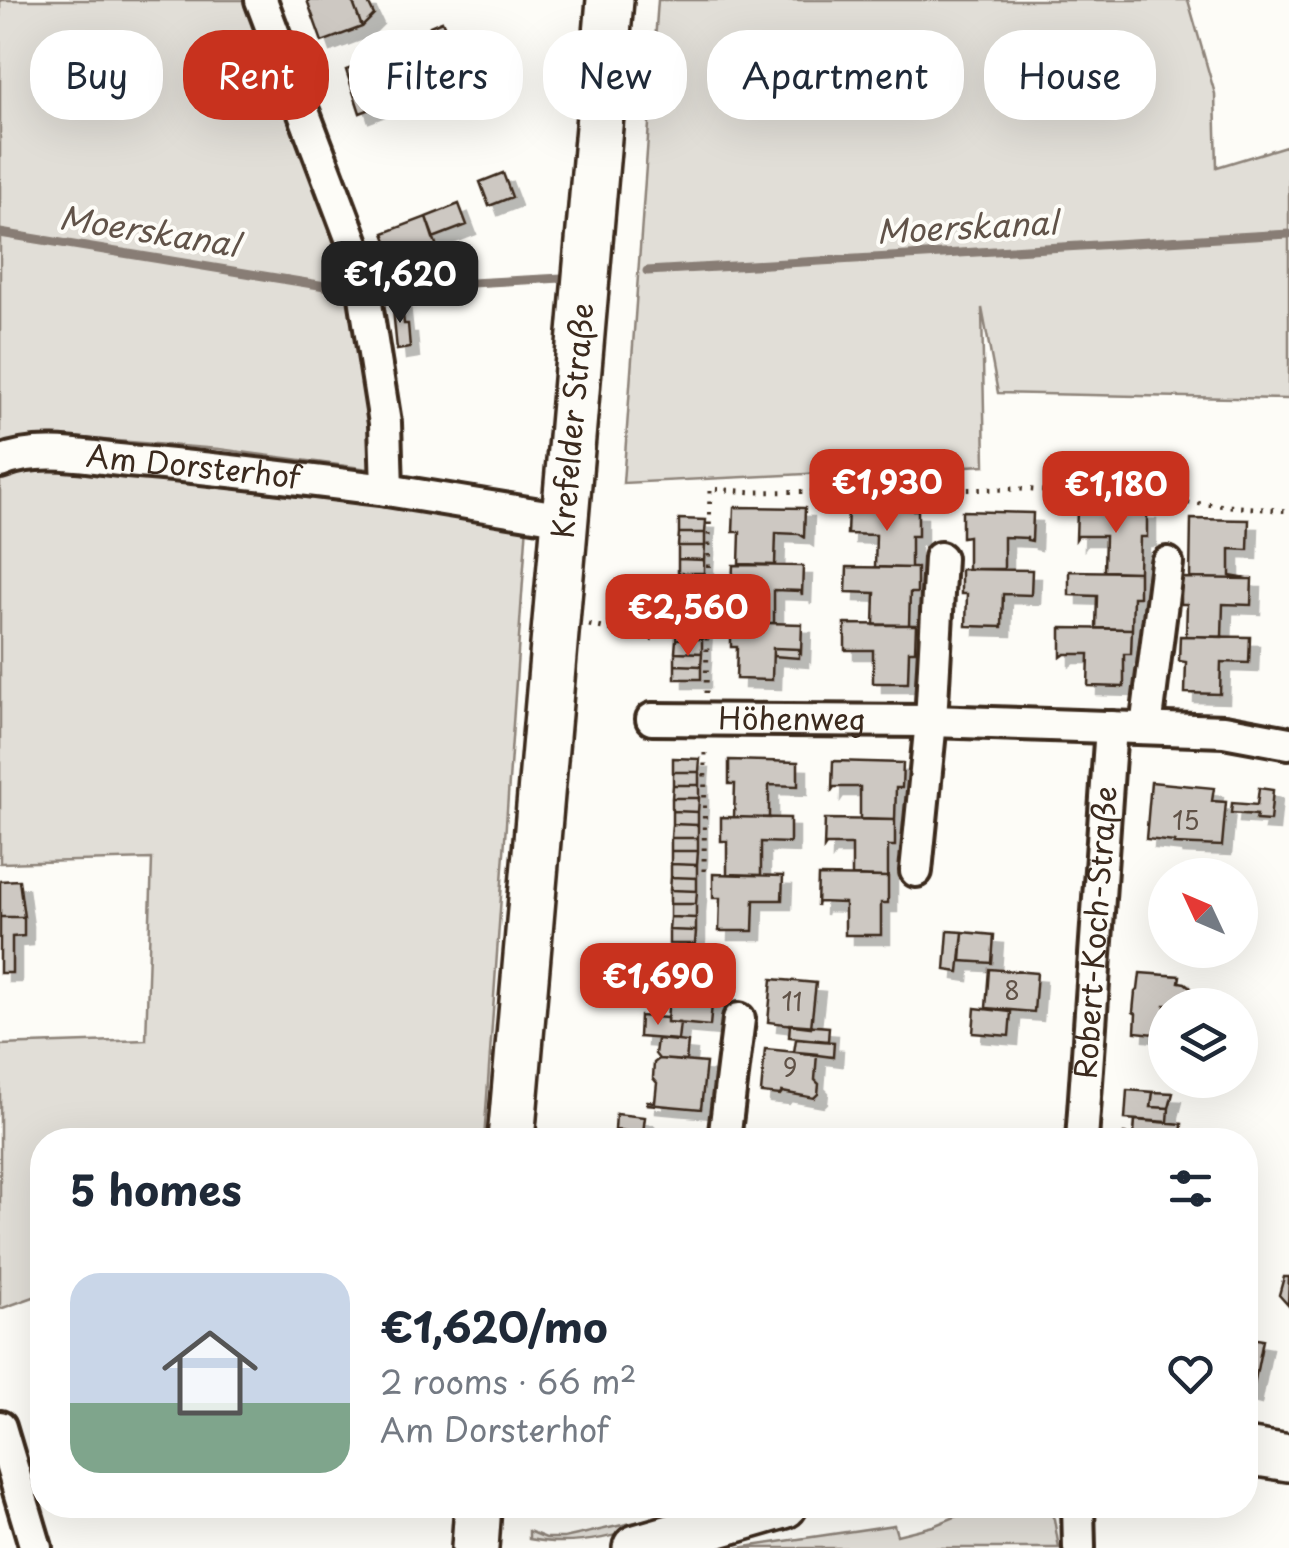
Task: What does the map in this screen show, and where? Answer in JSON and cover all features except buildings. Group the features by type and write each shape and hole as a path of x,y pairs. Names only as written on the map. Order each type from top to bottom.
{"main road":[{"name":"Krefelder Straße","path":"511,1128 610,0"},
{"path":"1258,1453 1289,1458"},
{"path":"475,1548 477,1518"},
{"path":"636,1548 711,1518"}],"street":[{"path":"261,0 359,259 386,423 387,490"},
{"name":"Am Dorsterhof","path":"0,462 41,453 216,468 565,519"},
{"path":"916,872 931,721 940,558"},
{"path":"1146,728 1168,563"},
{"name":"Höhenweg","path":"652,719 931,721 1146,728 1224,731 1289,743"},
{"name":"Robert-Koch-Straße","path":"1083,1128 1112,727"},
{"path":"725,1128 739,1019"},
{"path":"0,1427 36,1548"},
{"path":"1078,1518 1079,1548"}],"path":[{"path":"709,513 710,489 1060,490 1289,512"},
{"path":"586,624 654,639"}],"shaded area":[{"path":"0,0 246,0 258,30 183,30 183,120 293,120 347,260 375,419 369,469 219,449 53,436 0,448"},
{"path":"658,0 1188,0 1215,94 1217,167 1289,145 1289,399 998,393 982,308 985,465 623,483 649,120 687,120 687,30 656,30"},
{"path":"42,461 527,523 485,1128 30,1128 30,1298 0,1309 0,1045 146,1040 152,859 0,863 0,468"},
{"path":"663,1518 639,1528 583,1541 529,1539 529,1531 546,1538 564,1538"},
{"path":"953,1518 1053,1518 1059,1548 738,1548 894,1525 897,1535"}],"waterway":[{"name":"Moerskanal","path":"0,233 350,290"},
{"name":"Moerskanal","path":"647,271 1289,234"},
{"name":"Moerskanal","path":"381,288 562,278"}]}
